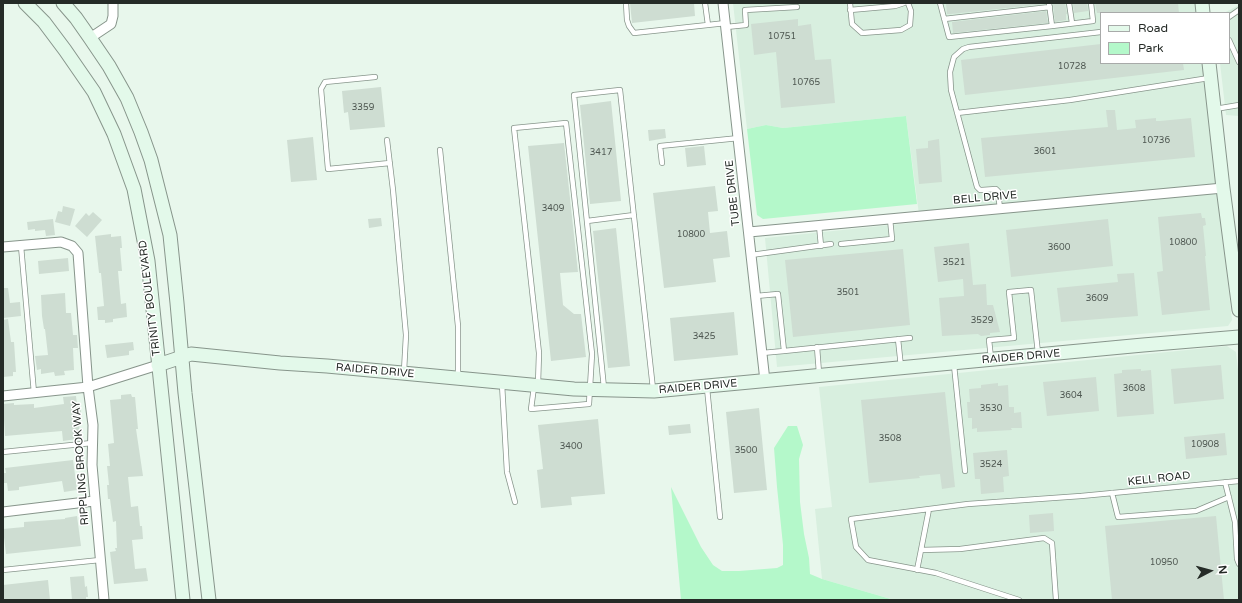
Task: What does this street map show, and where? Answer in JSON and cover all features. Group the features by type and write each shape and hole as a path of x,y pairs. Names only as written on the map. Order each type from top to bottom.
{"main road":[{"name":"TRINITY BOULEVARD","path":"25,3 44,22 94,92 114,134 134,189 148,261 183,600"},
{"path":"63,3 76,18 109,66 127,98 151,160 170,236 182,356 184,393 209,600"},
{"path":"1209,64 1239,310"},
{"name":"RAIDER DRIVE","path":"158,365 191,354 280,364 327,366 536,386 590,390 654,391 1239,337"}],"street":[{"path":"90,38 111,24 113,16 113,3"},
{"name":"TUBE DRIVE","path":"723,3 765,381"},
{"name":"BELL DRIVE","path":"749,232 1223,188"},
{"name":"RIPPLING BROOK WAY","path":"21,246 61,242 72,246 78,253 88,387 93,425 92,465 94,502 104,600"},
{"path":"3,247 21,246"},
{"path":"3,396 88,387 158,365"},
{"path":"3,512 94,502"}],"lane":[{"path":"626,3 627,20 634,33 708,25 746,25 745,10 797,7"},
{"path":"705,3 708,25"},
{"path":"850,3 852,24 862,33 901,30 910,25 911,11 908,3"},
{"path":"850,10 895,6 904,3"},
{"path":"940,3 949,37 1093,20 1091,3"},
{"path":"1069,3 1072,23"},
{"path":"944,18 1049,5 1052,26"},
{"path":"1230,16 1239,10"},
{"path":"1000,209 999,193 996,189 980,190 977,187 951,90 950,72 954,57 963,49 976,46 1100,32"},
{"path":"1230,42 1239,62"},
{"path":"375,77 325,82 321,89 328,169 390,163"},
{"path":"957,113 1070,100 1210,78"},
{"path":"604,390 574,95 620,90 654,391"},
{"path":"1214,109 1239,105"},
{"path":"566,123 592,354 590,390 589,404 531,409 536,386 539,353 514,128 566,123"},
{"path":"662,163 660,146 739,138"},
{"path":"387,140 406,335 404,373"},
{"path":"440,150 458,326 458,378"},
{"path":"587,221 634,215"},
{"path":"841,244 892,239 890,219"},
{"path":"819,225 821,246"},
{"path":"751,255 831,244"},
{"path":"21,246 34,393"},
{"path":"992,359 990,340 1014,338 1010,292 1031,290 1038,355"},
{"path":"756,296 778,294 784,351"},
{"path":"762,353 910,338"},
{"path":"898,339 901,368"},
{"path":"817,347 820,376"},
{"path":"954,363 966,471"},
{"path":"502,382 507,472 515,502"},
{"path":"707,386 720,516"},
{"path":"3,452 92,444"},
{"name":"KELL ROAD","path":"917,570 868,560 856,547 851,519 968,504 1081,496 1239,480"},
{"path":"1225,482 1235,522 1237,559 1239,564"},
{"path":"1112,493 1118,517 1196,511 1228,497"},
{"path":"929,509 917,570 936,573 1019,600"},
{"path":"921,550 960,549 1044,538 1052,543 1056,600"},
{"path":"3,570 100,560"}],"shaded area":[{"path":"733,3 1197,3 1198,12 1100,12 1100,64 1203,64 1232,320 1228,326 777,367 765,238 920,222 906,116 783,128 766,125 747,129"},
{"path":"1239,5 1239,116 1226,115 1220,64 1230,64 1230,12 1226,12"},
{"path":"1227,346 1236,352 1239,379 1239,600 894,600 822,579 815,509 832,507 819,387"}],"green space":[{"path":"906,116 917,204 763,219 757,215 747,129 766,125 783,128"},
{"path":"788,426 797,426 803,445 799,459 800,502 809,558 810,574 822,579 894,600 681,600 671,487 701,547 713,565 722,571 739,571 777,568 783,565 783,545 774,448"}],"building":[{"path":"630,3 694,3 695,16 632,23"},
{"path":"946,3 1045,3 1045,4 947,14"},
{"path":"1053,3 1065,3 1067,14 1066,20 1055,22"},
{"path":"1073,3 1087,3 1088,11 1074,13"},
{"path":"1095,3 1178,3 1179,12 1100,12 1097,13"},
{"path":"1046,11 1048,23 953,33 952,22"},
{"path":"798,19 798,26 811,24 815,60 831,59 835,103 781,108 776,52 754,55 751,24"},
{"path":"1100,44 1100,64 1183,64 1184,70 965,95 961,60"},
{"path":"381,87 385,127 350,130 348,112 344,113 342,91"},
{"path":"611,101 621,201 590,204 580,105"},
{"path":"1106,110 1115,110 1117,130 1136,128 1135,120 1156,118 1156,121 1160,121 1191,118 1195,157 985,177 981,138 1108,127"},
{"path":"665,129 666,138 649,141 648,130"},
{"path":"313,137 317,180 291,182 287,140"},
{"path":"939,139 942,182 919,184 916,149 928,148 928,141"},
{"path":"564,143 578,272 560,273 563,305 574,314 581,314 586,357 551,361 528,146"},
{"path":"704,146 706,165 687,167 685,148"},
{"path":"715,186 718,211 708,212 710,233 727,231 730,257 713,259 716,282 664,288 653,193"},
{"path":"63,206 75,209 70,226 55,222 58,211 62,212"},
{"path":"93,212 102,220 87,237 75,226 86,213 89,216"},
{"path":"1201,213 1202,218 1205,218 1206,225 1203,226 1210,310 1162,315 1157,272 1163,271 1158,217"},
{"path":"381,218 382,226 369,228 368,219"},
{"path":"53,219 55,235 46,236 45,230 28,230 27,222"},
{"path":"1108,219 1113,266 1011,277 1006,230"},
{"path":"616,228 630,366 608,368 593,231"},
{"path":"111,234 111,237 121,236 122,248 120,248 122,271 118,271 121,304 126,303 127,317 113,319 113,322 105,323 105,320 98,320 97,307 104,306 101,273 99,273 95,236"},
{"path":"969,243 973,285 986,284 987,305 993,305 1000,332 981,336 978,334 942,336 939,298 964,296 963,279 938,282 934,247"},
{"path":"903,249 910,325 793,337 785,260"},
{"path":"68,258 69,271 39,274 38,261"},
{"path":"1134,273 1138,316 1061,322 1057,288 1118,282 1117,274"},
{"path":"3,288 8,288 10,303 20,302 21,316 3,318"},
{"path":"65,293 66,313 71,313 73,335 77,335 78,348 73,348 74,370 64,371 65,375 55,376 54,372 41,374 41,369 37,370 35,356 48,355 42,316 41,295"},
{"path":"734,312 738,355 674,361 670,318"},
{"path":"8,319 11,342 14,342 16,372 13,372 13,376 3,377 3,320"},
{"path":"133,342 134,350 129,351 129,355 107,358 105,345"},
{"path":"1221,365 1224,399 1174,404 1171,369"},
{"path":"1141,369 1141,371 1151,370 1154,414 1117,417 1114,374 1122,373 1122,370"},
{"path":"1096,377 1099,411 1047,416 1043,382"},
{"path":"998,383 998,386 1008,385 1009,407 1014,407 1014,413 1021,412 1022,428 977,432 977,428 972,429 972,418 968,418 967,402 970,402 969,389 981,388 981,385"},
{"path":"945,392 955,487 942,489 940,474 919,476 920,478 869,483 861,400"},
{"path":"131,394 132,397 135,397 138,429 136,429 143,476 128,477 131,507 138,506 143,539 132,540 135,569 146,568 148,581 114,584 110,552 116,551 115,548 117,548 116,521 113,522 110,499 108,499 107,485 109,485 107,466 110,466 108,444 114,443 110,400 121,399 121,395"},
{"path":"76,396 77,405 80,404 81,413 78,414 80,433 75,433 76,439 63,441 62,431 5,436 3,404 34,404 34,408 64,404 63,397"},
{"path":"759,408 767,490 734,493 726,412"},
{"path":"598,419 605,494 571,497 572,505 541,508 537,470 543,469 538,425"},
{"path":"690,424 691,433 669,435 668,426"},
{"path":"1225,433 1227,455 1186,459 1184,437"},
{"path":"1007,450 1009,476 1003,477 1004,492 981,494 980,479 975,479 973,453"},
{"path":"73,460 77,490 64,492 62,481 19,487 19,490 8,491 7,483 3,483 3,473 6,473 5,468"},
{"path":"1053,513 1054,531 1030,533 1029,515"},
{"path":"77,516 81,546 6,554 3,529 24,527 24,522 65,519"},
{"path":"1216,516 1224,600 1112,600 1105,526"},
{"path":"84,576 88,597 86,597 86,600 72,600 70,577"},
{"path":"48,580 50,600 3,600 3,585"}]}
